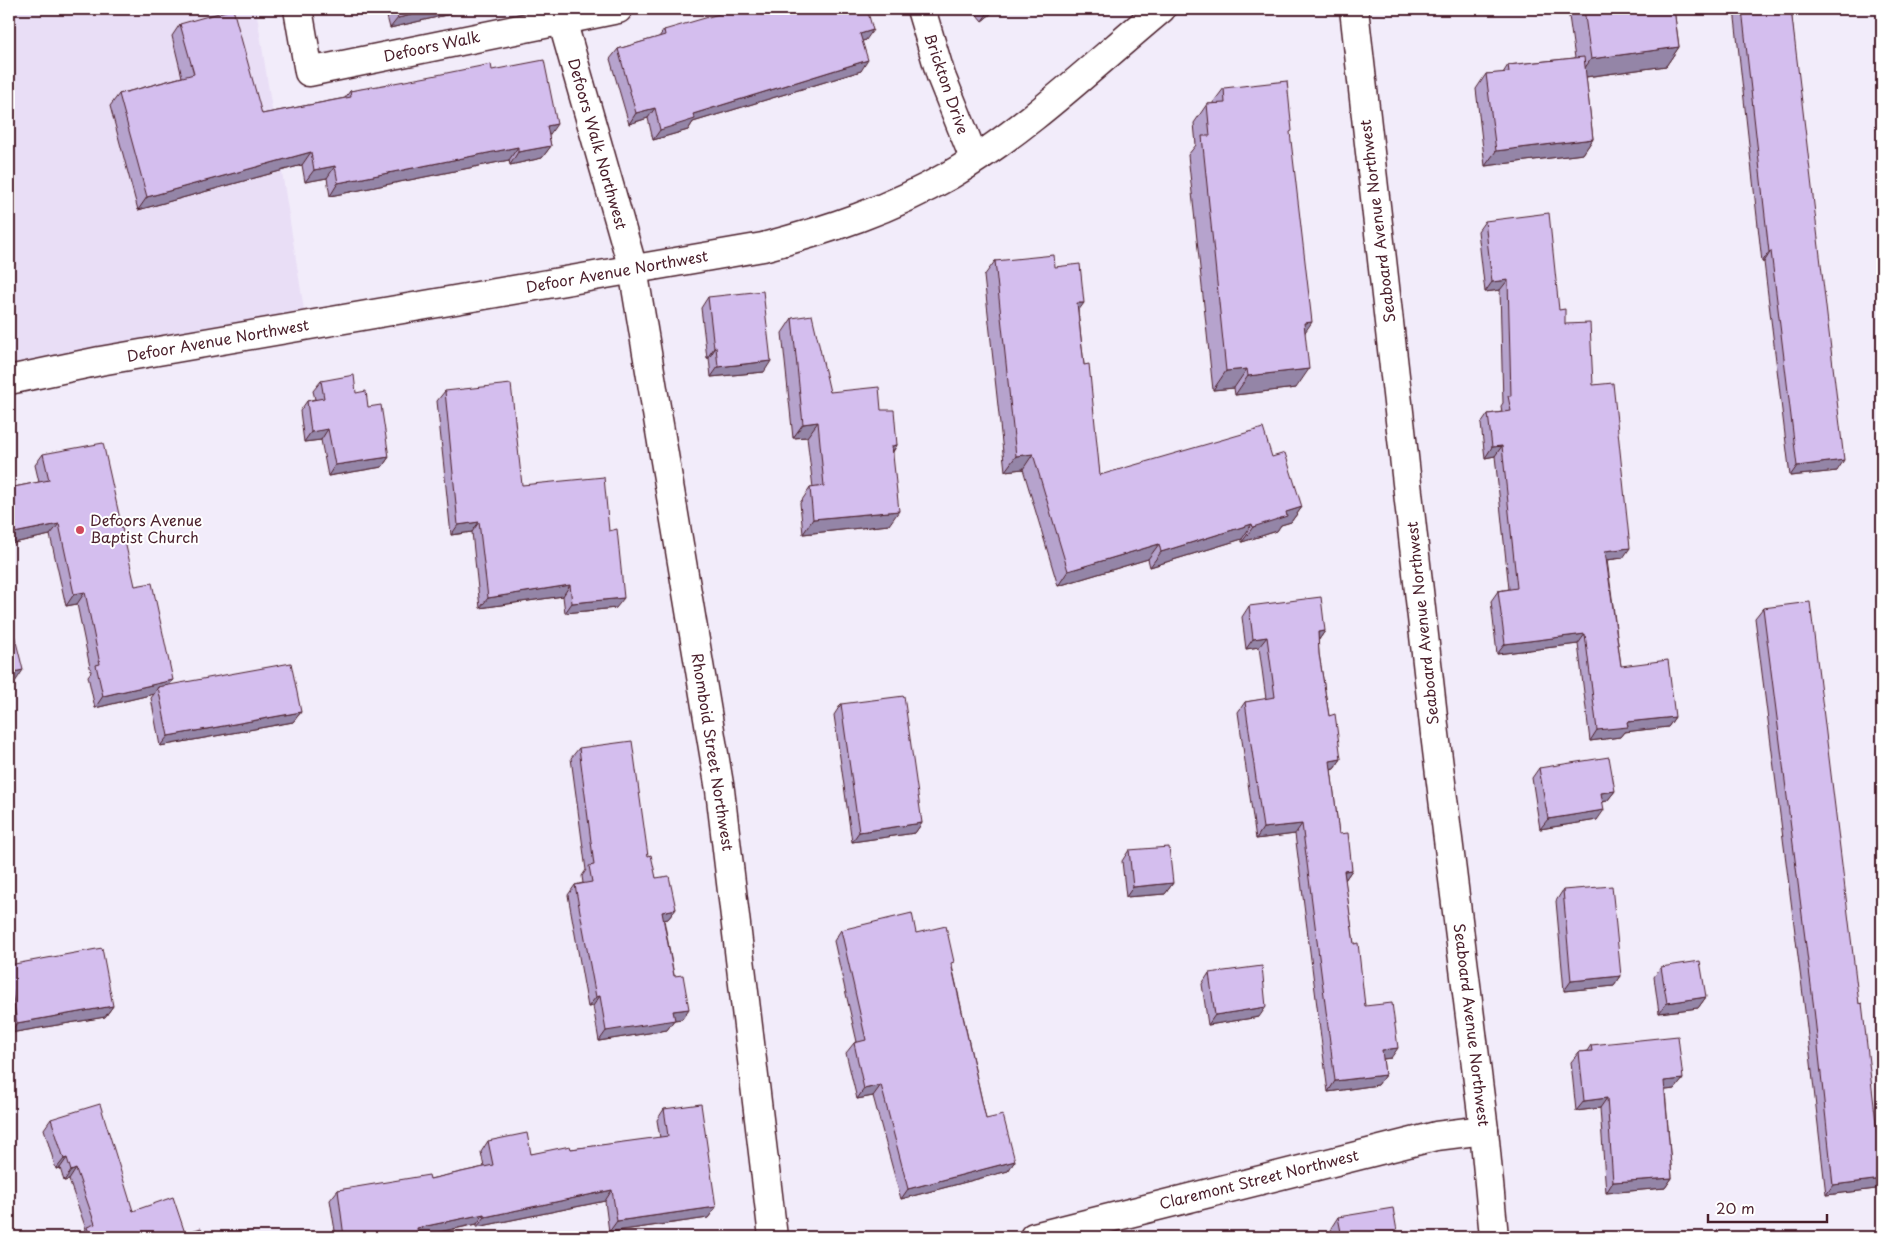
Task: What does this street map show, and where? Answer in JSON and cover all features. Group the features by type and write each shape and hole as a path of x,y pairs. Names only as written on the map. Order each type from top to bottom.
{"street":[{"name":"Defoors Walk","path":"298,9 309,72 618,9"},
{"name":"Brickton Drive","path":"921,9 941,76 974,158"},
{"name":"Defoor Avenue Northwest","path":"9,380 110,360 763,246 822,232 888,206 950,174 1024,123 1161,9"},
{"name":"Seaboard Avenue Northwest","path":"1354,9 1435,734 1484,1130 1494,1237"},
{"name":"Defoors Walk Northwest","path":"562,20 633,269"},
{"name":"Rhomboid Street Northwest","path":"633,269 720,790 773,1237"},
{"name":"Claremont Street Northwest","path":"1034,1237 1436,1136 1484,1130"}],"shaded area":[{"path":"9,9 256,9 306,322 9,381"}],"building":[{"path":"233,9 262,114 351,97 350,91 491,64 492,70 544,60 557,124 547,126 551,146 518,152 518,147 338,183 335,166 314,170 311,152 147,197 119,94 194,74 180,24"},
{"path":"395,9 436,9 398,18"},
{"path":"736,9 867,9 873,30 860,34 868,60 693,114 695,119 660,130 655,108 636,113 618,49 665,35 664,30"},
{"path":"1584,9 1674,9 1679,47 1591,59"},
{"path":"1742,9 1791,9 1844,460 1797,466 1771,251 1769,252"},
{"path":"1584,57 1593,139 1496,151 1486,74 1509,72 1508,65"},
{"path":"1287,81 1292,131 1290,132 1312,322 1304,323 1309,369 1248,376 1247,369 1226,371 1202,136 1210,136 1207,104 1225,103 1224,88"},
{"path":"1549,213 1559,310 1565,309 1565,324 1590,323 1593,385 1613,383 1630,548 1605,551 1621,666 1668,660 1675,717 1627,722 1628,727 1597,730 1585,634 1505,644 1498,591 1517,588 1502,446 1492,447 1488,414 1511,411 1508,396 1511,396 1508,280 1492,282 1485,221"},
{"path":"1054,255 1055,267 1080,264 1084,303 1077,303 1084,365 1089,364 1100,475 1263,428 1272,457 1285,453 1302,507 1286,512 1287,516 1253,527 1252,524 1161,552 1159,544 1068,571 1033,454 1016,456 995,261"},
{"path":"763,291 771,361 718,367 708,297"},
{"path":"812,315 830,392 879,387 881,410 894,410 897,445 892,446 899,511 813,519 810,488 824,486 818,422 803,424 792,318"},
{"path":"354,375 356,393 366,391 368,407 381,405 389,457 335,465 328,429 311,432 307,401 324,398 321,381"},
{"path":"511,384 522,485 604,477 609,531 617,529 624,598 572,603 570,585 488,598 479,522 458,525 445,391"},
{"path":"103,443 135,586 152,583 173,680 103,696 96,665 100,664 85,592 74,594 59,524 9,534 9,488 49,480 43,454"},
{"path":"1321,597 1325,631 1318,632 1319,654 1329,716 1335,714 1341,759 1330,761 1339,834 1348,833 1352,870 1344,871 1354,944 1358,943 1365,1006 1392,1003 1398,1048 1382,1050 1385,1075 1335,1081 1302,824 1263,828 1245,702 1275,697 1267,637 1253,639 1249,606"},
{"path":"1810,602 1859,1004 1862,1003 1882,1174 1882,1179 1833,1185 1814,1009 1763,608"},
{"path":"14,634 23,670 9,673 9,635"},
{"path":"291,663 301,712 168,736 158,687"},
{"path":"904,696 922,823 859,832 841,704"},
{"path":"632,741 648,856 651,855 656,878 669,876 676,909 662,912 674,976 683,975 689,1009 673,1011 675,1020 606,1031 600,996 596,997 575,885 592,882 589,866 594,865 579,748"},
{"path":"1609,757 1615,791 1601,793 1604,810 1548,819 1539,768"},
{"path":"1169,847 1173,883 1133,887 1129,850"},
{"path":"1612,886 1621,976 1571,981 1563,890"},
{"path":"912,913 916,933 946,926 954,962 951,963 986,1119 1003,1115 1015,1161 908,1189 881,1085 864,1089 854,1043 866,1040 841,930"},
{"path":"102,948 113,1006 17,1023 9,965"},
{"path":"1700,961 1706,997 1667,1003 1661,967"},
{"path":"1262,966 1266,1007 1215,1015 1209,973"},
{"path":"1678,1036 1683,1079 1664,1081 1672,1178 1613,1182 1607,1098 1584,1101 1579,1052 1592,1051 1591,1045"},
{"path":"100,1104 133,1211 173,1197 185,1233 201,1228 205,1237 78,1237 89,1233 87,1227 95,1224 76,1169 71,1171 67,1158 64,1159 51,1119"},
{"path":"701,1104 716,1207 617,1221 612,1190 485,1217 484,1214 417,1228 418,1237 365,1237 365,1234 344,1237 338,1190 429,1175 430,1179 493,1165 488,1141 527,1133 531,1154 570,1146 571,1149 668,1136 664,1109"},
{"path":"1393,1208 1398,1237 1342,1237 1338,1217"}],"place":[{"name":"Defoors Avenue Baptist Church","path":"80,530"}]}
